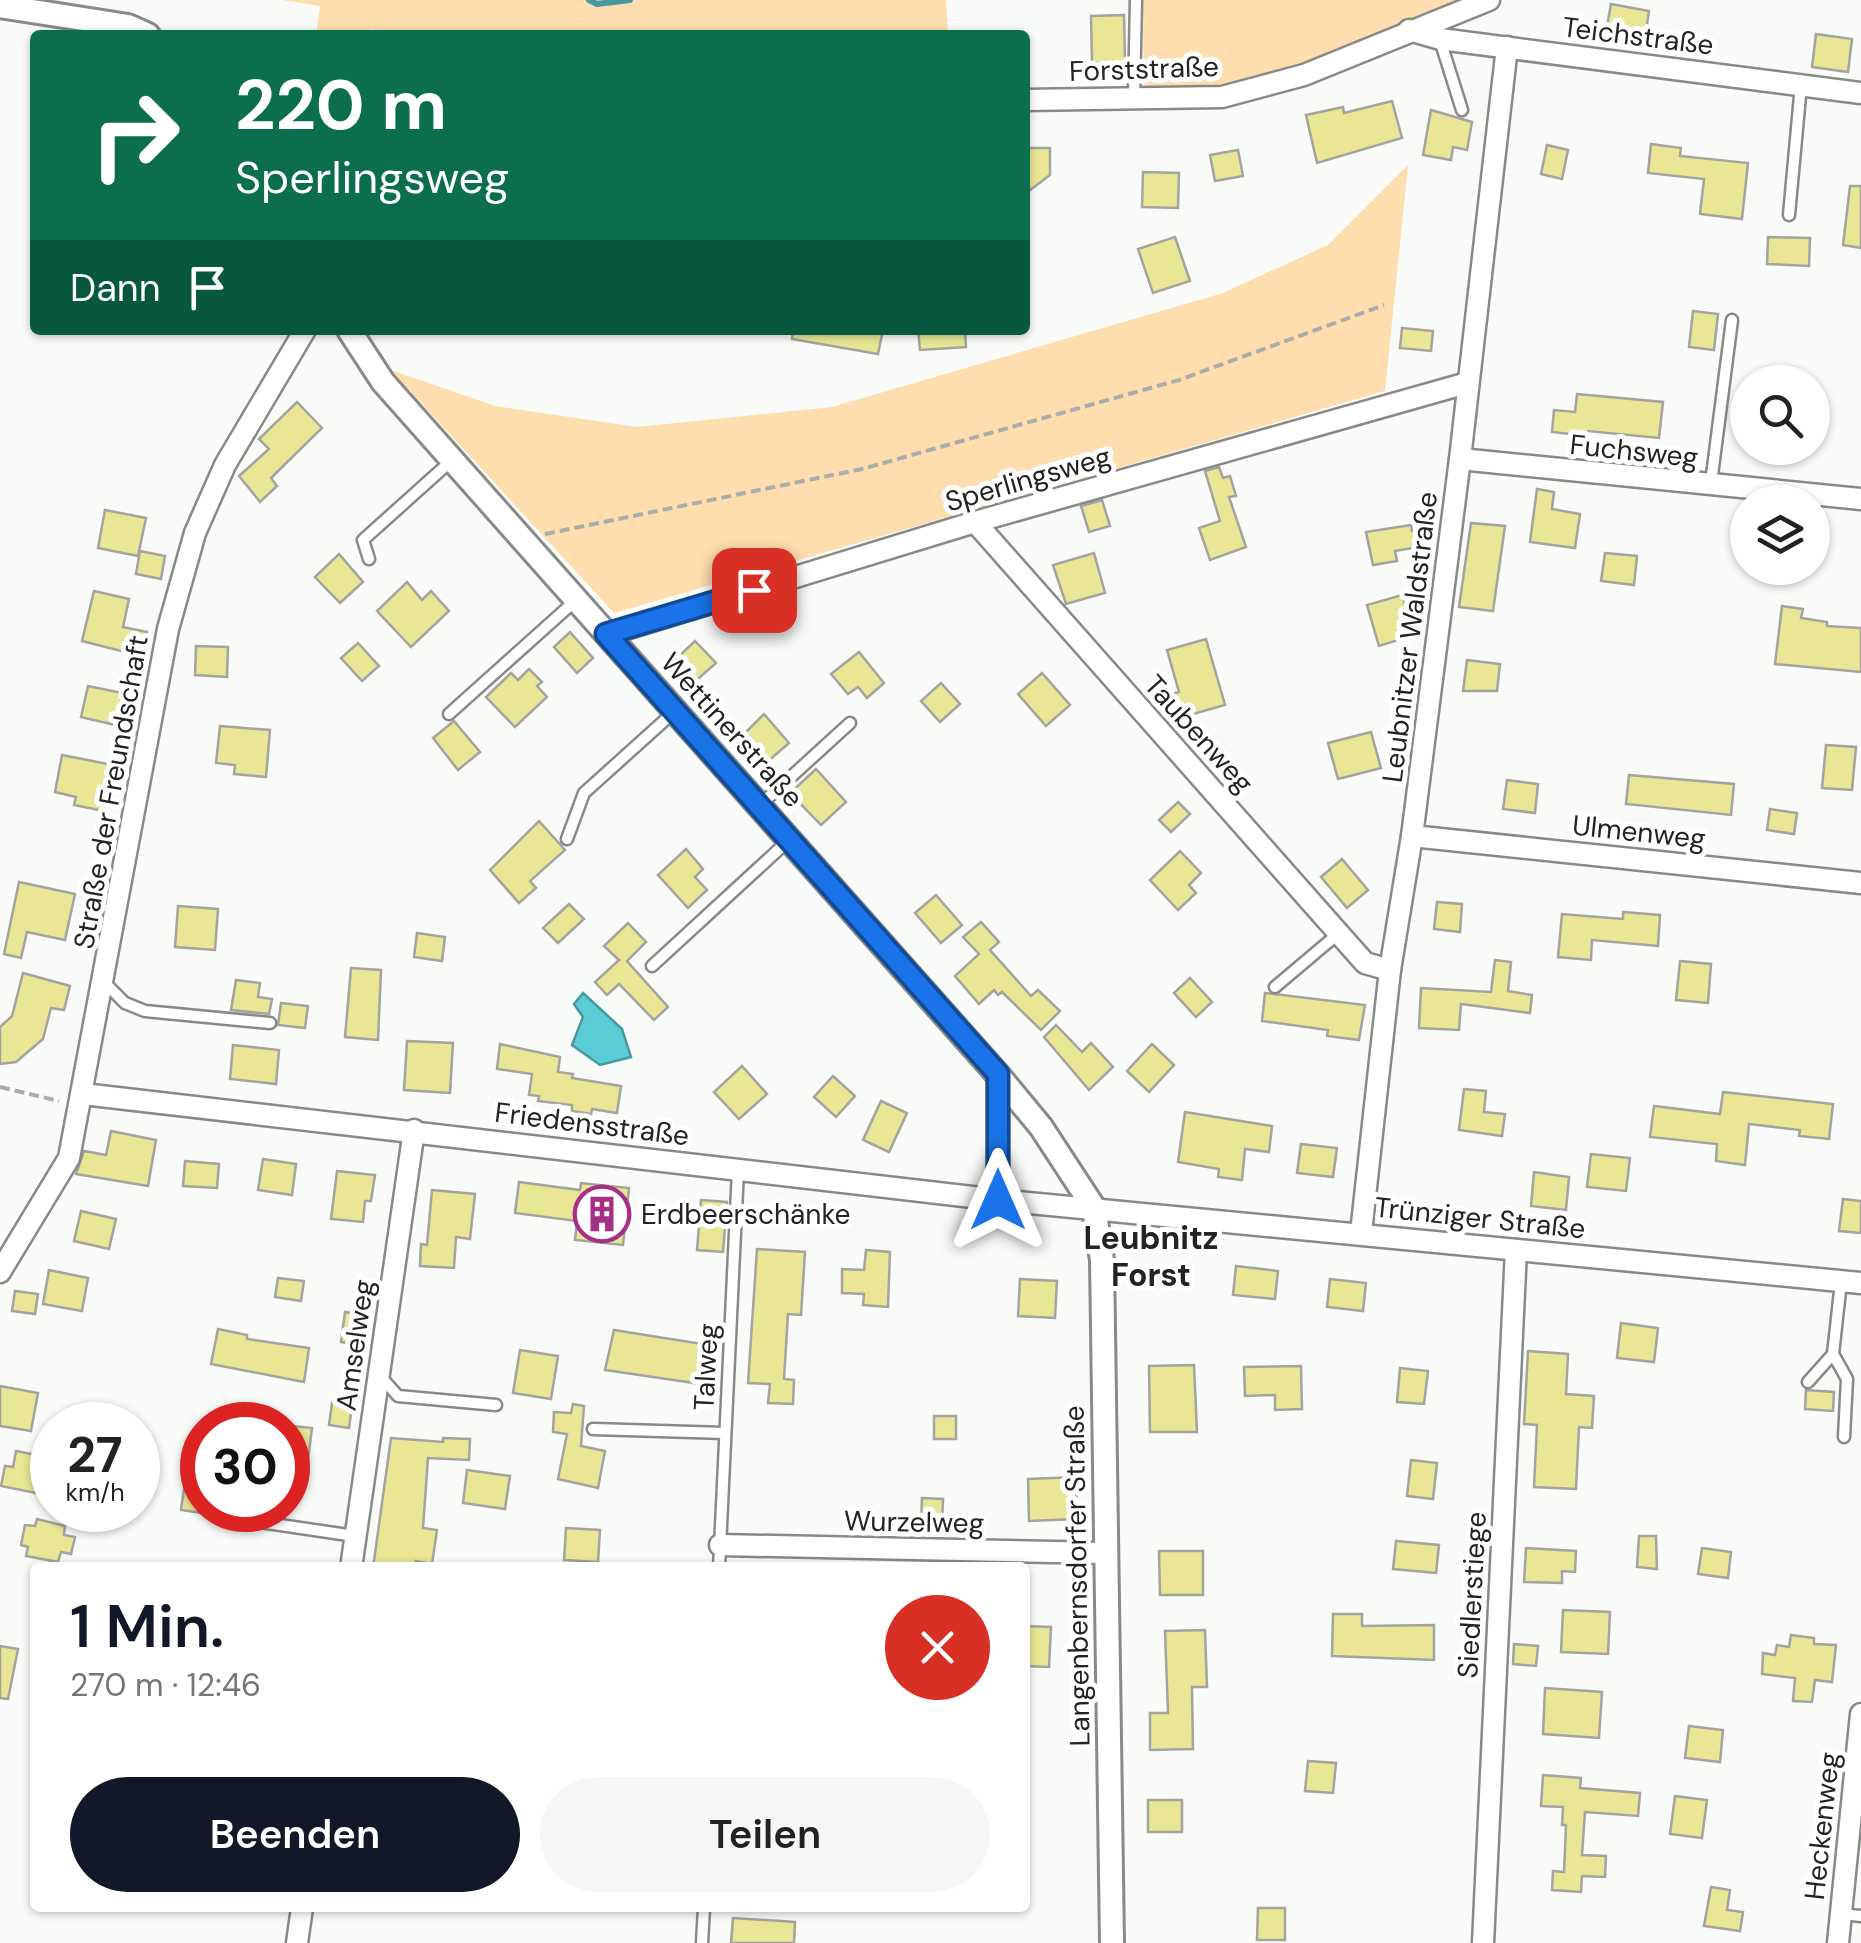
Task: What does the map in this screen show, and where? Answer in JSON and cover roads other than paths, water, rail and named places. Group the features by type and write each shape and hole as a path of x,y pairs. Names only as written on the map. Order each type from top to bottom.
{"street":[{"name":"Forststraße","path":"1030,100 1222,97 1304,75 1489,0"},
{"path":"0,6 137,30"},
{"name":"Teichstraße","path":"1410,30 1440,39 1861,93"},
{"name":"Leubnitzer Waldstraße","path":"1361,1233 1390,970 1412,836 1460,460 1507,47"},
{"name":"Straße der Freundschaft","path":"0,1272 69,1158 168,629 195,533 225,465 302,335"},
{"name":"Wettinerstraße","path":"353,335 384,382 452,460 998,1074 1052,1143 1094,1208"},
{"name":"Sperlingsweg","path":"606,634 975,522 1466,384"},
{"name":"Fuchsweg","path":"1460,460 1861,499"},
{"name":"Taubenweg","path":"975,522 1366,963 1390,970"},
{"name":"Ulmenweg","path":"1412,836 1861,883"},
{"path":"998,1074 998,1200"},
{"name":"Friedensstraße","path":"82,1100 414,1130 1094,1208"},
{"name":"Amselweg","path":"352,1562 414,1130"},
{"name":"Trünziger Straße","path":"1094,1208 1851,1282"},
{"name":"Langenbernsdorfer Straße","path":"1094,1208 1102,1260 1112,1943"},
{"name":"Siedlerstiege","path":"1483,1943 1516,1250"},
{"name":"Wurzelweg","path":"720,1545 1106,1553"},
{"name":"Heckenweg","path":"1838,1943 1851,1914 1861,1714"},
{"path":"297,1943 301,1912"}],"lane":[{"path":"1134,98 1136,0"},
{"path":"1440,39 1462,110"},
{"path":"1789,215 1801,85"},
{"path":"1710,487 1732,320"},
{"path":"369,559 362,540 452,460"},
{"path":"449,714 576,600"},
{"path":"567,839 584,793 675,712"},
{"path":"759,806 850,722"},
{"path":"652,966 789,840"},
{"path":"1275,987 1339,933"},
{"path":"104,982 125,1003 146,1011 270,1023"},
{"name":"Talweg","path":"719,1562 738,1170"},
{"path":"1808,1382 1833,1354 1851,1282"},
{"path":"1833,1354 1846,1379 1844,1437"},
{"path":"379,1374 398,1396 496,1405"},
{"path":"592,1430 725,1433"},
{"path":"310,1529 356,1536"},
{"path":"702,1943 704,1912"}],"water":[{"path":"583,993 622,1029 631,1057 600,1065 572,1045 583,1017 574,1004"}],"waterway":[{"path":"589,0 597,4 630,0"}],"place":[{"name":"Erdbeerschänke","path":"602,1214"}],"district":[{"name":"Leubnitz Forst","path":"1151,1256"}]}
